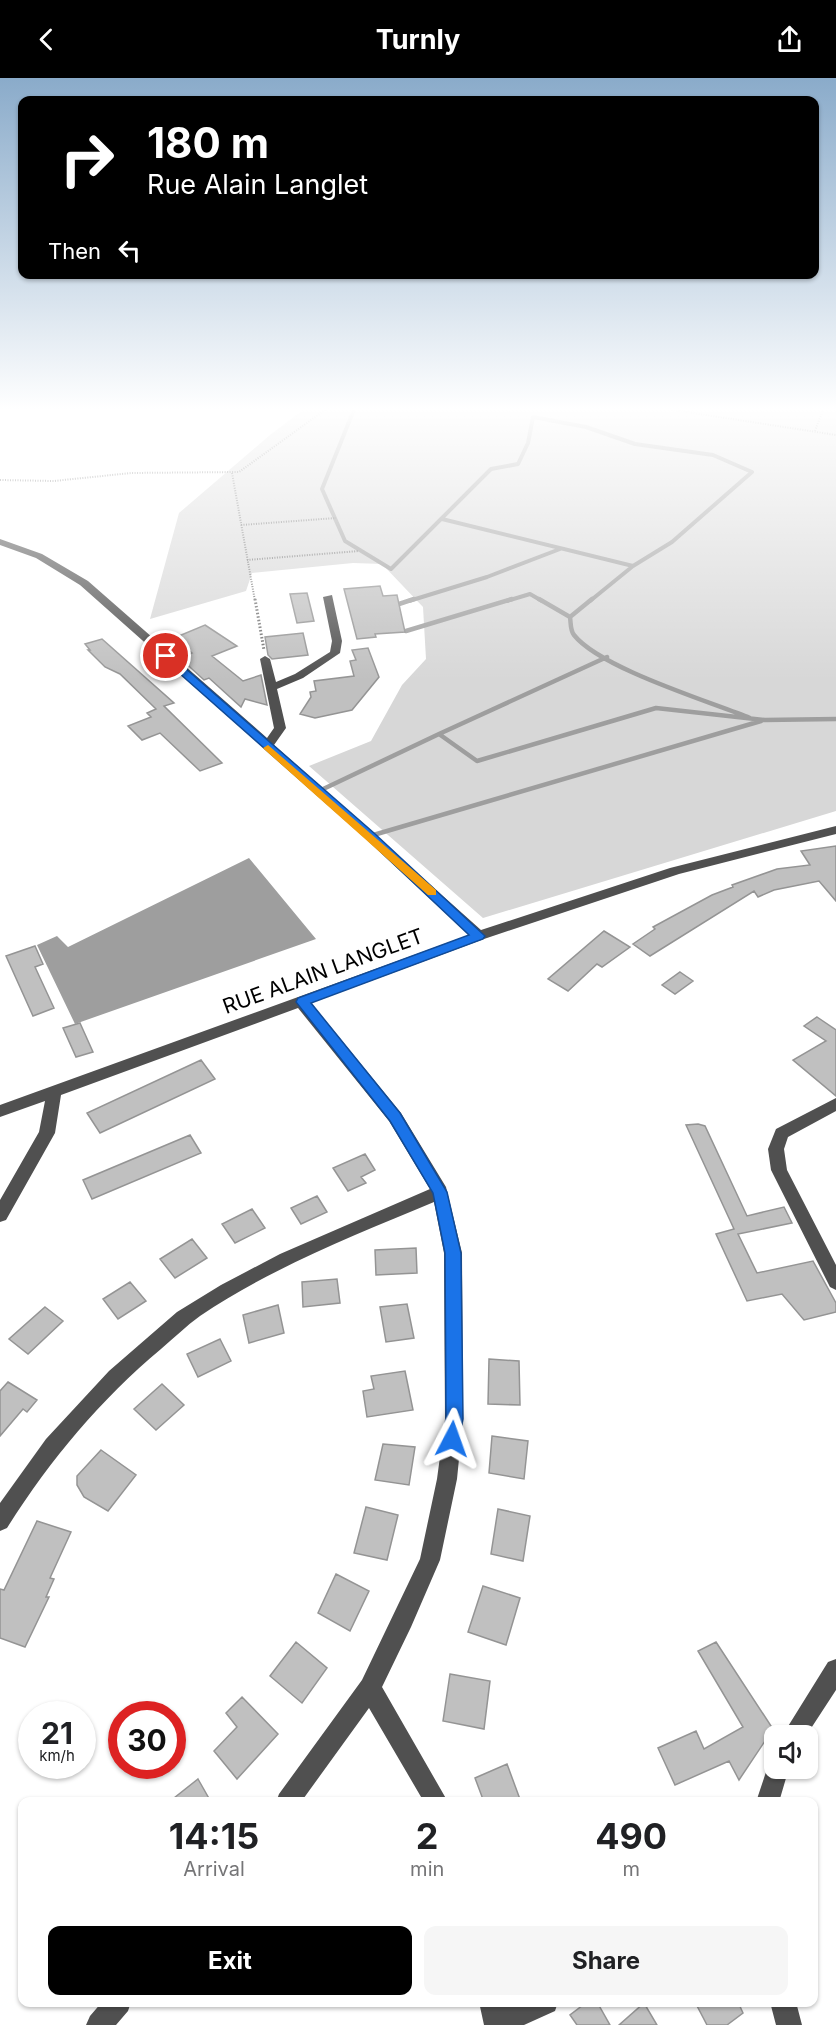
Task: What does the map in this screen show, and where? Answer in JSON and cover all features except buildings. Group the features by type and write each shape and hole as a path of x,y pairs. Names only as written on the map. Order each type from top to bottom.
{"street":[{"path":"0,542 58,566 84,583 370,836 478,936"},
{"path":"272,688 299,676 335,653 337,641 328,597"},
{"path":"266,659 280,728 267,747"},
{"name":"RUE ALAIN LANGLET","path":"0,1111 478,936 675,872 836,830"},
{"path":"291,1797 370,1688 404,1620 430,1560 447,1479 454,1419 453,1253 440,1192 395,1117 302,1002"},
{"path":"0,1215 47,1133 54,1091"},
{"path":"836,1104 782,1133 776,1149 779,1170 836,1282"},
{"path":"0,1521 16,1495 70,1425 131,1361 196,1309 268,1269 362,1224 440,1192"},
{"path":"800,1725 836,1670"},
{"path":"370,1688 434,1797"},
{"path":"769,1797 774,1779"},
{"path":"99,2025 115,2007"},
{"path":"493,2007 497,2025 535,2007"},
{"path":"784,2007 789,2025"}],"path":[{"path":"236,498 266,659"},
{"path":"241,525 336,518"},
{"path":"247,560 359,551"}],"shaded area":[{"path":"197,498 836,498 836,811 483,918 309,766 371,741 402,685 426,659 423,607 382,564 353,563 252,573 246,591 150,619 179,513"},
{"path":"249,858 316,939 75,1024 37,945 57,936 68,947"}],"waterway":[{"path":"326,498 345,541 391,569 462,498"},
{"path":"633,566 672,542 722,498"},
{"path":"442,519 633,566"},
{"path":"409,601 487,577 560,549"},
{"path":"590,601 633,566"},
{"path":"507,601 530,594 542,601"},
{"path":"399,604 414,599"},
{"path":"406,631 512,599"},
{"path":"539,599 570,617"},
{"path":"570,617 592,599"},
{"path":"570,617 574,635 604,658"},
{"path":"439,734 604,658"},
{"path":"604,658 656,682 750,718"},
{"path":"439,734 477,761 656,708 765,720 836,719"},
{"path":"370,836 761,721"},
{"path":"319,791 439,734"}],"slow traffic":[{"path":"268,748 432,893"}],"route":[{"path":"166,656 370,836 478,936 302,1002 395,1117 440,1192 453,1253 454,1419 452,1439"}]}
